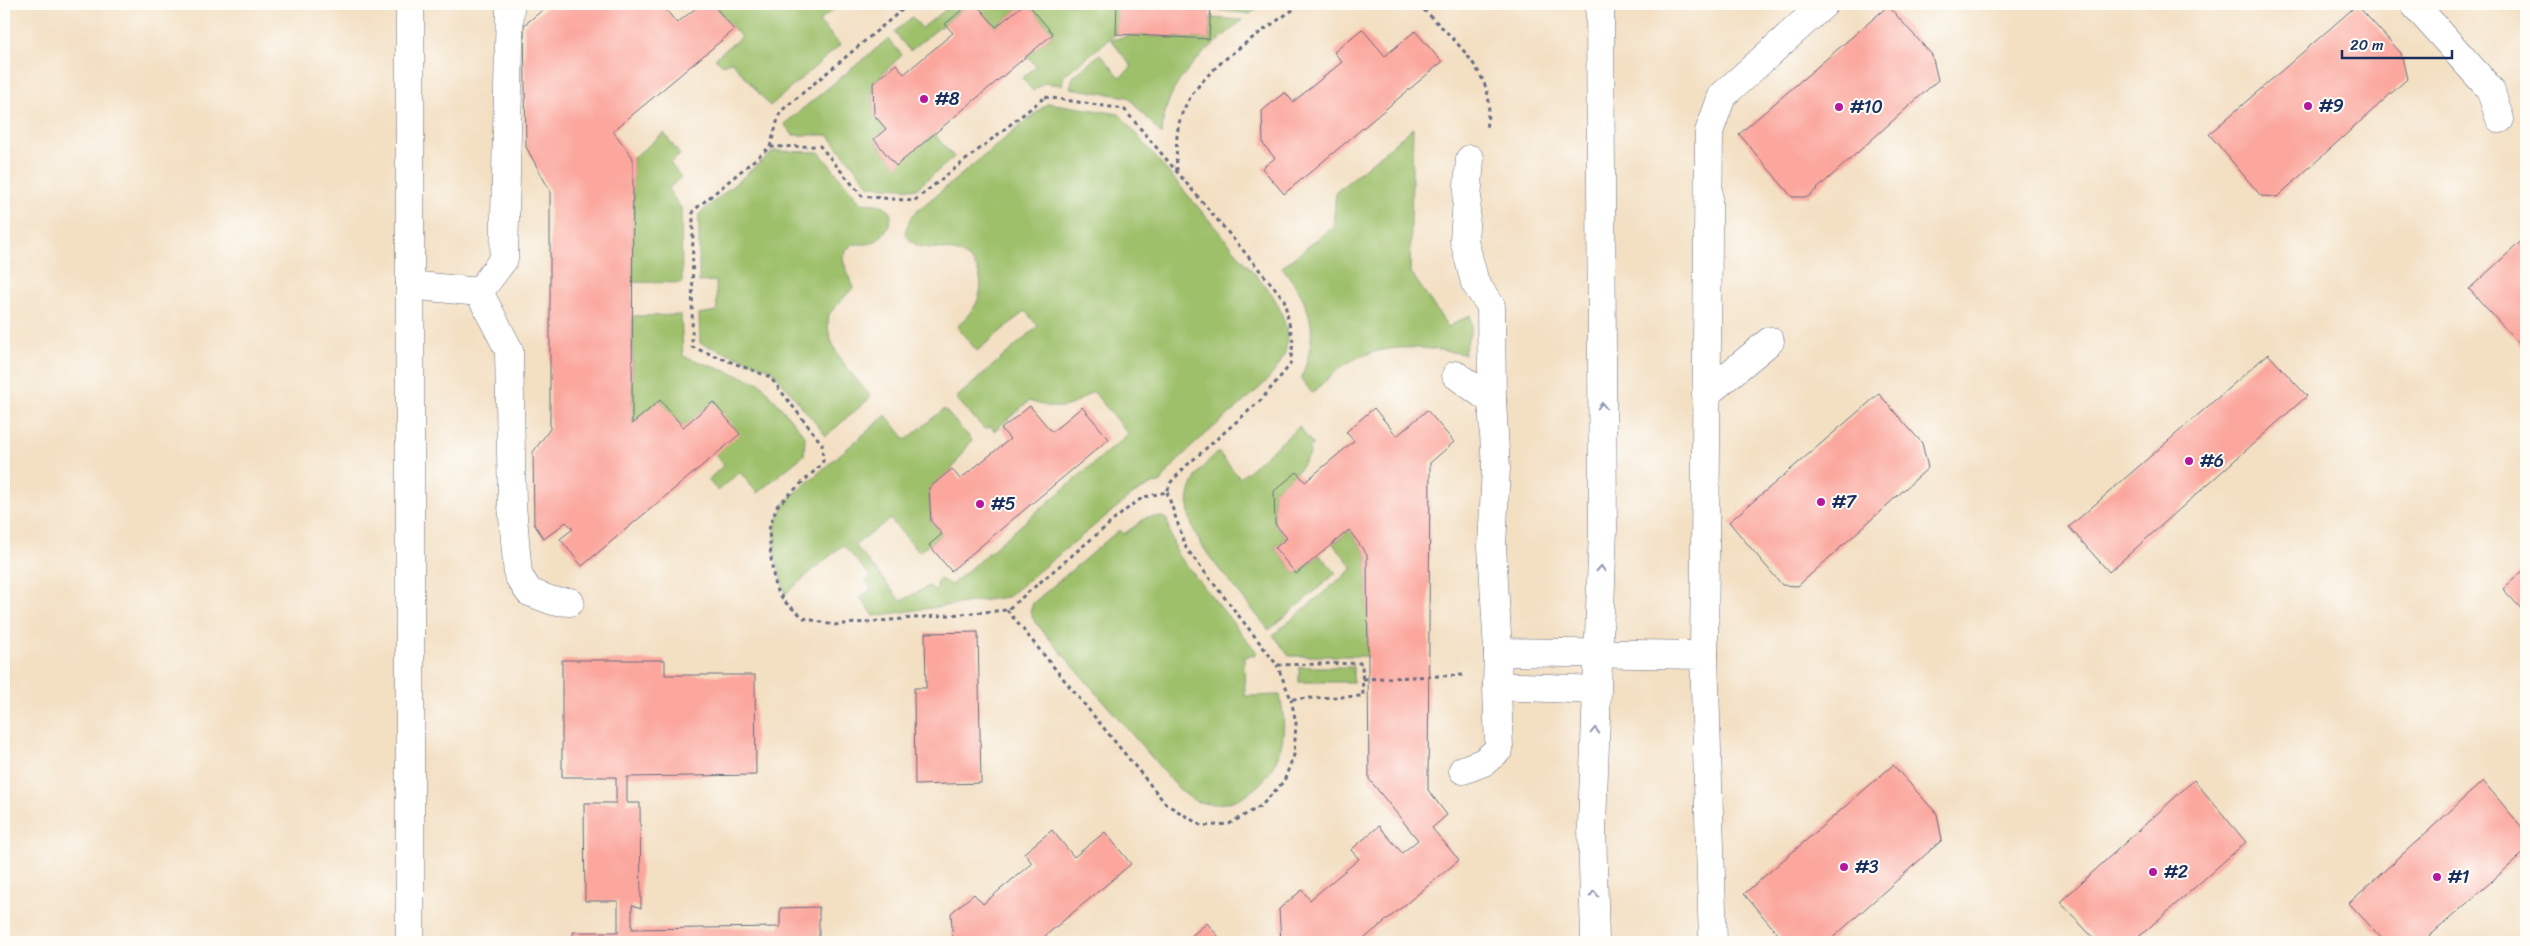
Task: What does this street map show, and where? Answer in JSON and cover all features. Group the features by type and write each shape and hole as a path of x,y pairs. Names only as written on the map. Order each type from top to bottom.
{"street":[{"path":"410,4 410,942"},
{"path":"479,292 504,259 510,4"},
{"path":"1595,942 1592,825 1603,529 1600,4"},
{"path":"1713,942 1704,654 1709,132 1722,96 1824,4"},
{"path":"2414,4 2490,89 2500,120"},
{"path":"1462,770 1484,762 1499,749 1498,670 1492,546 1496,468 1492,401 1491,306 1475,283 1464,240 1470,159"},
{"path":"410,285 479,292"},
{"path":"479,292 509,350 512,505 518,575 528,592 553,600 570,602"},
{"path":"1706,394 1770,341"},
{"path":"1456,375 1492,401"},
{"path":"1498,670 1598,654 1704,654"},
{"path":"1498,670 1596,690"}],"path":[{"path":"910,4 780,112 770,147 694,211 692,348 770,377 822,444 823,463 777,506 769,529 775,588 786,603 804,618 833,625 1007,610 1133,504 1144,497 1167,492"},
{"path":"1177,172 1178,130 1184,108 1198,85 1233,54 1301,4"},
{"path":"1418,4 1456,42 1483,79 1489,102 1484,145 1470,159"},
{"path":"770,147 820,146 862,196 914,201 1045,97 1124,109 1284,299 1293,342 1290,365 1261,400 1186,466 1171,482 1167,492 1186,548 1277,665 1291,699 1296,722 1294,755 1284,781 1261,806 1229,824 1202,826 1166,804 1007,610"},
{"path":"1277,665 1362,663 1363,696 1291,699"},
{"path":"1363,679 1498,670"}],"green space":[{"path":"713,4 789,4 836,8 819,21 840,45 770,106 731,61 723,65 715,58 741,37"},
{"path":"953,4 969,4 910,51 894,32 912,17 922,28"},
{"path":"976,4 1024,4 996,27"},
{"path":"1028,4 1117,4 1116,34 1064,75 1062,85 1044,83 1033,91 1022,78 1036,66 1027,56 1053,34"},
{"path":"1211,4 1262,4 1250,14 1211,9"},
{"path":"1210,18 1243,20 1200,56 1178,83 1164,116 1162,135 1128,97 1070,88 1073,77 1100,54 1120,77 1132,67 1111,40 1131,35 1209,39"},
{"path":"888,39 902,55 873,83 874,115 886,129 874,140 896,165 934,134 954,157 916,189 870,186 828,135 793,135 784,124"},
{"path":"1048,103 1119,114 1271,293 1285,323 1286,347 1280,363 1259,389 1186,452 1160,483 1152,484 1132,495 1007,597 874,616 860,597 871,589 866,581 871,577 843,545 785,594 774,549 776,522 787,500 886,415 906,440 944,409 972,440 952,469 929,488 931,521 942,534 919,552 890,519 855,545 901,601 929,586 934,590 938,588 936,582 941,579 951,585 1128,434 1093,391 1077,402 1063,407 1029,401 994,431 991,427 984,429 956,398 1038,326 1025,311 977,351 957,327 973,309 979,298 979,273 975,266 963,255 954,251 919,246 909,239 905,232 912,215"},
{"path":"1413,128 1410,271 1448,327 1470,315 1472,326 1464,354 1421,348 1379,351 1346,364 1312,393 1301,379 1310,347 1310,320 1301,295 1282,267 1333,227 1336,192"},
{"path":"664,133 680,155 670,163 681,177 668,189 681,208 682,283 632,282 633,158"},
{"path":"774,151 819,152 861,203 884,206 888,209 891,218 887,229 880,238 871,243 853,244 847,249 843,260 853,288 829,314 828,326 830,337 841,359 871,397 826,436 771,369 700,343 699,314 717,311 716,281 699,282 699,214"},
{"path":"681,315 683,356 760,383 805,436 804,455 757,493 740,472 718,491 708,480 724,465 715,454 713,402 683,427 660,400 632,424 633,316"},
{"path":"1299,427 1313,445 1308,449 1311,452 1297,472 1274,491 1275,524 1287,538 1275,548 1296,574 1320,555 1336,573 1269,630 1204,548 1195,532 1190,517 1188,501 1192,485 1202,469 1218,452 1240,478"},
{"path":"1147,517 1163,517 1167,520 1178,555 1256,651 1256,655 1244,657 1245,696 1280,695 1284,729 1275,763 1256,788 1229,802 1214,804 1198,802 1179,789 1035,622 1030,612 1033,603 1119,530 1124,534"},
{"path":"1349,530 1367,555 1368,656 1289,656 1273,635 1353,568 1333,544"},
{"path":"1299,667 1353,667 1353,682 1299,682"}],"building":[{"path":"550,4 661,4 677,23 701,4 713,4 734,30 613,131 633,158 632,424 660,400 683,427 713,402 740,434 582,566 560,539 573,529 566,522 544,539 534,524 533,452 550,429 550,191 526,147 524,25"},
{"path":"806,4 836,4 836,8"},
{"name":"#8","path":"969,4 976,4 996,27 1024,4 1028,4 1053,34 896,166 874,139 886,129 874,115 873,83 896,64 904,74 953,33 945,24"},
{"path":"1117,4 1211,4 1209,39 1116,34"},
{"name":"#9","path":"2357,5 2401,53 2407,79 2277,197 2261,196 2209,134"},
{"name":"#10","path":"1888,6 1932,55 1938,80 1808,197 1792,197 1739,134"},
{"path":"1362,29 1385,56 1415,31 1442,62 1284,194 1262,168 1275,158 1263,144 1262,111 1285,92 1293,102 1342,62 1334,52"},
{"path":"2526,237 2526,343 2522,347 2469,289"},
{"name":"#6","path":"2268,354 2307,396 2109,572 2069,527"},
{"name":"#7","path":"1879,394 1922,443 1928,468 1798,586 1782,585 1729,522"},
{"name":"#5","path":"1030,406 1052,432 1082,407 1109,439 951,571 929,545 942,534 931,521 929,488 952,469 960,479 1010,439 1001,429"},
{"path":"1374,408 1397,436 1427,410 1454,442 1430,463 1428,790 1447,815 1432,828 1459,860 1360,942 1281,942 1279,909 1302,890 1310,900 1359,859 1351,850 1379,826 1402,853 1418,840 1369,779 1367,555 1349,530 1296,574 1275,548 1287,538 1275,524 1274,491 1297,472 1305,482 1354,441 1346,432"},
{"path":"2526,568 2526,614 2503,589"},
{"path":"978,632 981,783 915,785 914,688 926,688 925,633"},
{"path":"562,660 665,660 665,675 755,675 756,775 627,777 627,803 640,803 641,908 632,905 632,929 780,927 780,908 819,907 819,942 573,942 573,932 618,932 618,901 585,901 584,803 616,803 616,777 562,777"},
{"name":"#3","path":"1893,765 1937,814 1942,840 1828,942 1785,942 1744,894"},
{"name":"#2","path":"2194,780 2246,842 2133,942 2097,942 2060,902"},
{"name":"#1","path":"2483,781 2526,832 2526,851 2423,942 2385,942 2349,903"},
{"path":"1052,830 1074,857 1105,832 1131,864 1038,942 953,942 951,913 974,894 983,904 1032,863 1024,853"},
{"path":"1207,923 1223,942 1184,942"}],"place":[{"name":"#8","path":"924,99"},
{"name":"#9","path":"2308,106"},
{"name":"#10","path":"1839,107"},
{"name":"#6","path":"2189,461"},
{"name":"#7","path":"1821,502"},
{"name":"#5","path":"980,504"},
{"name":"#3","path":"1844,867"},
{"name":"#2","path":"2153,872"},
{"name":"#1","path":"2437,877"}]}
